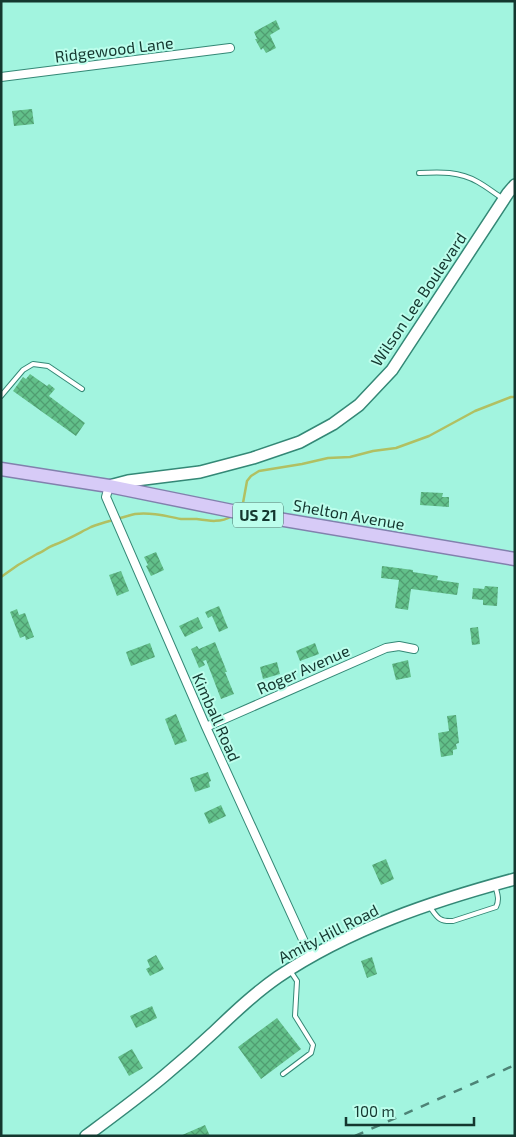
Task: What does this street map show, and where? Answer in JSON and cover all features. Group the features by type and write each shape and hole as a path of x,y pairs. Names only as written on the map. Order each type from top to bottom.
{"main road":[{"name":"Shelton Avenue","path":"1,469 109,486 237,512 515,560"}],"street":[{"name":"Ridgewood Lane","path":"1,77 230,48"},
{"name":"Wilson Lee Boulevard","path":"109,486 128,481 200,472 253,458 300,442 333,424 359,405 392,370 504,199 515,186"},
{"name":"Kimball Road","path":"109,486 106,497 206,727 311,957"},
{"name":"Roger Avenue","path":"206,727 386,648 399,646 414,649"},
{"name":"Amity Hill Road","path":"86,1136 164,1076 248,1000 289,970 358,933 407,912 515,879"}],"lane":[{"path":"419,173 450,172 465,175 504,199"},
{"path":"1,396 23,370 33,364 48,366 82,389"},
{"path":"429,905 438,918 453,921 496,907 498,897 495,884"},
{"path":"283,1074 311,1053 313,1046 295,1016 297,981 289,970"}],"building":[{"path":"276,20 280,29 270,35 276,48 266,53 263,48 261,50 255,39 257,39 254,32"},
{"path":"32,109 34,124 14,126 12,111"},
{"path":"30,374 47,386 49,384 55,389 49,396 85,423 76,436 13,391 23,377 26,379"},
{"path":"421,492 443,493 442,497 449,497 449,507 420,505"},
{"path":"156,552 164,570 151,576 144,557"},
{"path":"382,566 413,570 413,572 438,576 437,580 459,583 457,595 411,589 408,610 395,608 399,580 381,578"},
{"path":"121,571 129,591 117,596 109,575"},
{"path":"485,586 498,587 497,606 483,605 483,600 472,599 473,588 484,589"},
{"path":"219,606 228,628 219,632 212,616 208,618 205,612"},
{"path":"17,609 19,615 25,613 34,637 26,640 25,636 20,638 10,612"},
{"path":"198,617 203,628 185,637 179,626"},
{"path":"478,627 480,644 472,645 470,628"},
{"path":"215,642 234,694 221,699 206,660 203,661 205,665 199,668 191,649 197,646 199,649"},
{"path":"150,643 155,657 131,666 126,652"},
{"path":"315,643 319,654 300,661 296,651"},
{"path":"408,660 411,677 396,680 392,664"},
{"path":"277,662 280,674 263,679 260,667"},
{"path":"176,714 187,741 175,745 165,719"},
{"path":"456,715 459,743 456,744 457,749 453,750 453,755 441,757 438,733 449,731 447,716"},
{"path":"208,772 211,781 209,782 210,787 195,792 190,778"},
{"path":"221,805 226,816 209,824 204,813"},
{"path":"386,859 394,879 381,885 372,865"},
{"path":"156,955 164,969 150,976 146,969 150,967 147,960"},
{"path":"372,957 377,974 367,978 361,961"},
{"path":"152,1006 157,1018 136,1028 130,1016"},
{"path":"277,1018 301,1049 261,1079 238,1047"},
{"path":"132,1049 143,1068 129,1076 118,1057"},
{"path":"205,1125 210,1136 180,1136"}],"waterway":[{"path":"240,508 243,503 247,481 259,471 396,448 429,436 475,411 515,397"},
{"path":"1,577 37,554 91,527 131,515 152,514 181,519 215,521 224,520 232,516"}],"railway":[{"path":"355,1136 515,1065"}]}
